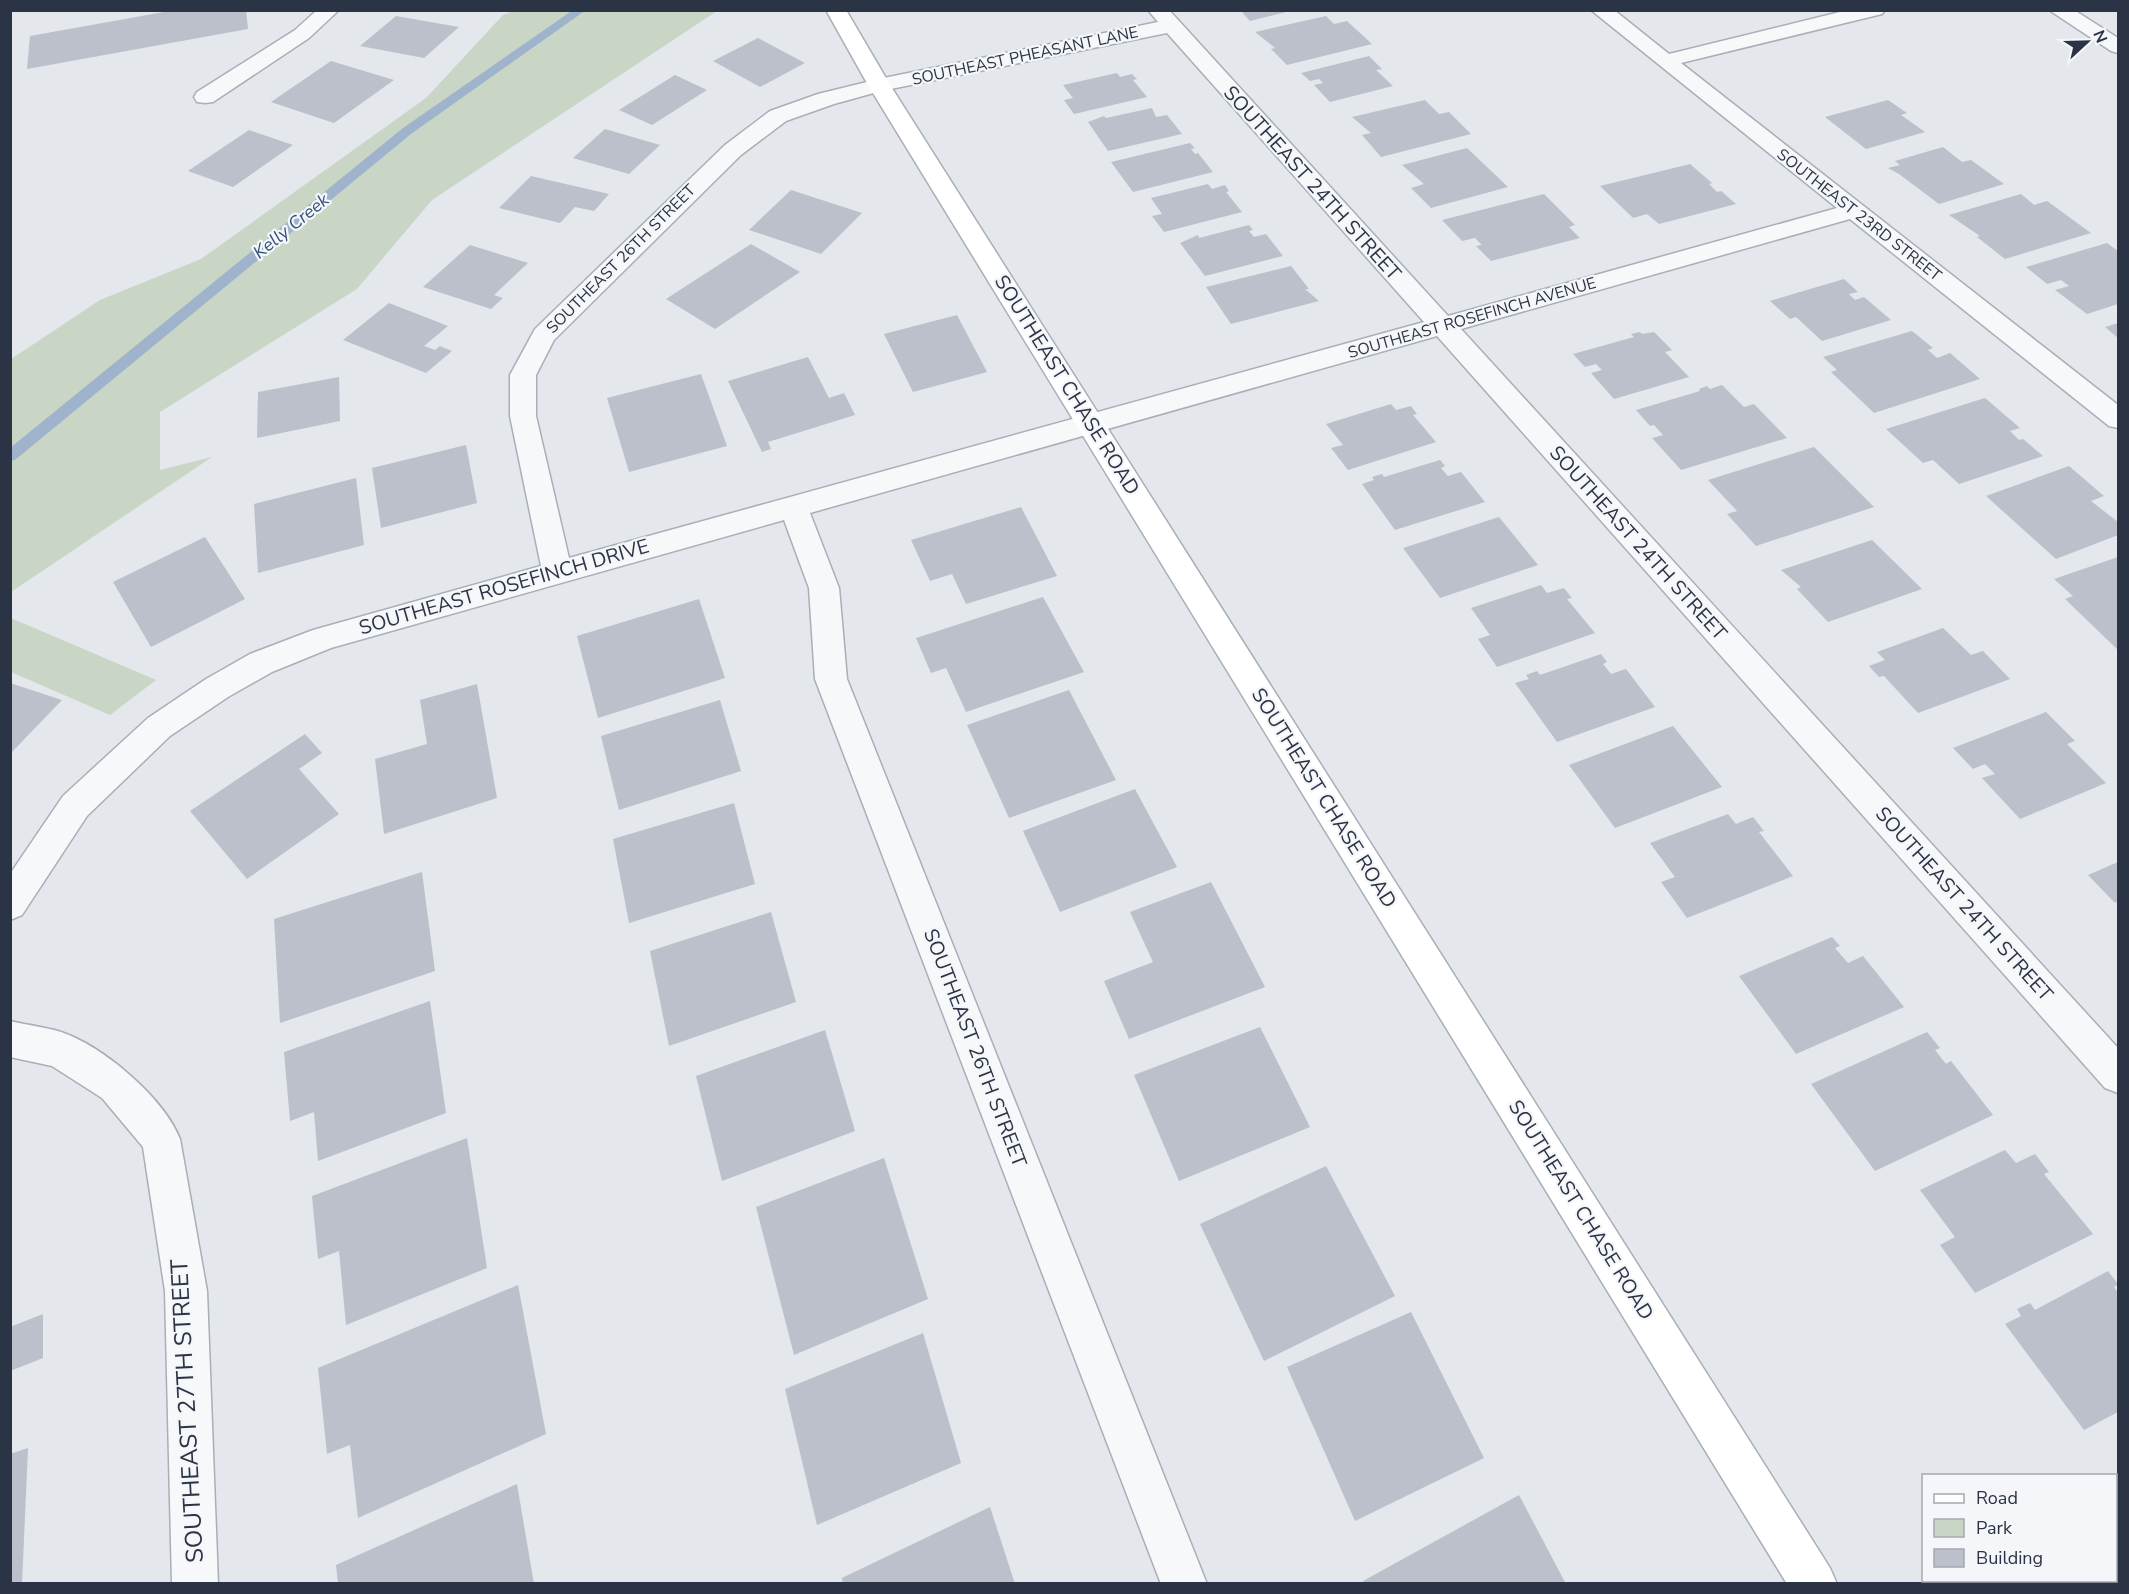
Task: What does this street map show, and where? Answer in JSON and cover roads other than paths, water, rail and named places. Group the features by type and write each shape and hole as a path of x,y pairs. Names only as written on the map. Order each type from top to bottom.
{"street":[{"path":"205,97 302,34 329,10"},
{"name":"SOUTHEAST CHASE ROAD","path":"836,10 879,86 1814,1584"},
{"name":"SOUTHEAST 23RD STREET","path":"1601,10 2118,419"},
{"path":"1665,61 1875,10"},
{"path":"2059,10 2118,46"},
{"name":"SOUTHEAST PHEASANT LANE","path":"879,86 1164,18"},
{"name":"SOUTHEAST 24TH STREET","path":"1164,18 2118,1075"},
{"name":"SOUTHEAST 26TH STREET","path":"557,572 523,416 523,375 544,335 733,150 758,129 778,116 803,105 879,86"},
{"name":"SOUTHEAST ROSEFINCH AVENUE","path":"1090,422 1443,327 1853,211"},
{"name":"SOUTHEAST ROSEFINCH DRIVE","path":"10,904 75,806 159,727 217,688 261,663 324,638 1090,422"},
{"name":"SOUTHEAST 26TH STREET","path":"793,506 824,588 831,679 1184,1584"},
{"name":"SOUTHEAST 27TH STREET","path":"10,1040 60,1050 115,1085 161,1139 186,1291 195,1584"}],"waterway":[{"name":"Kelly Creek","path":"10,456 407,131 581,10"}]}
